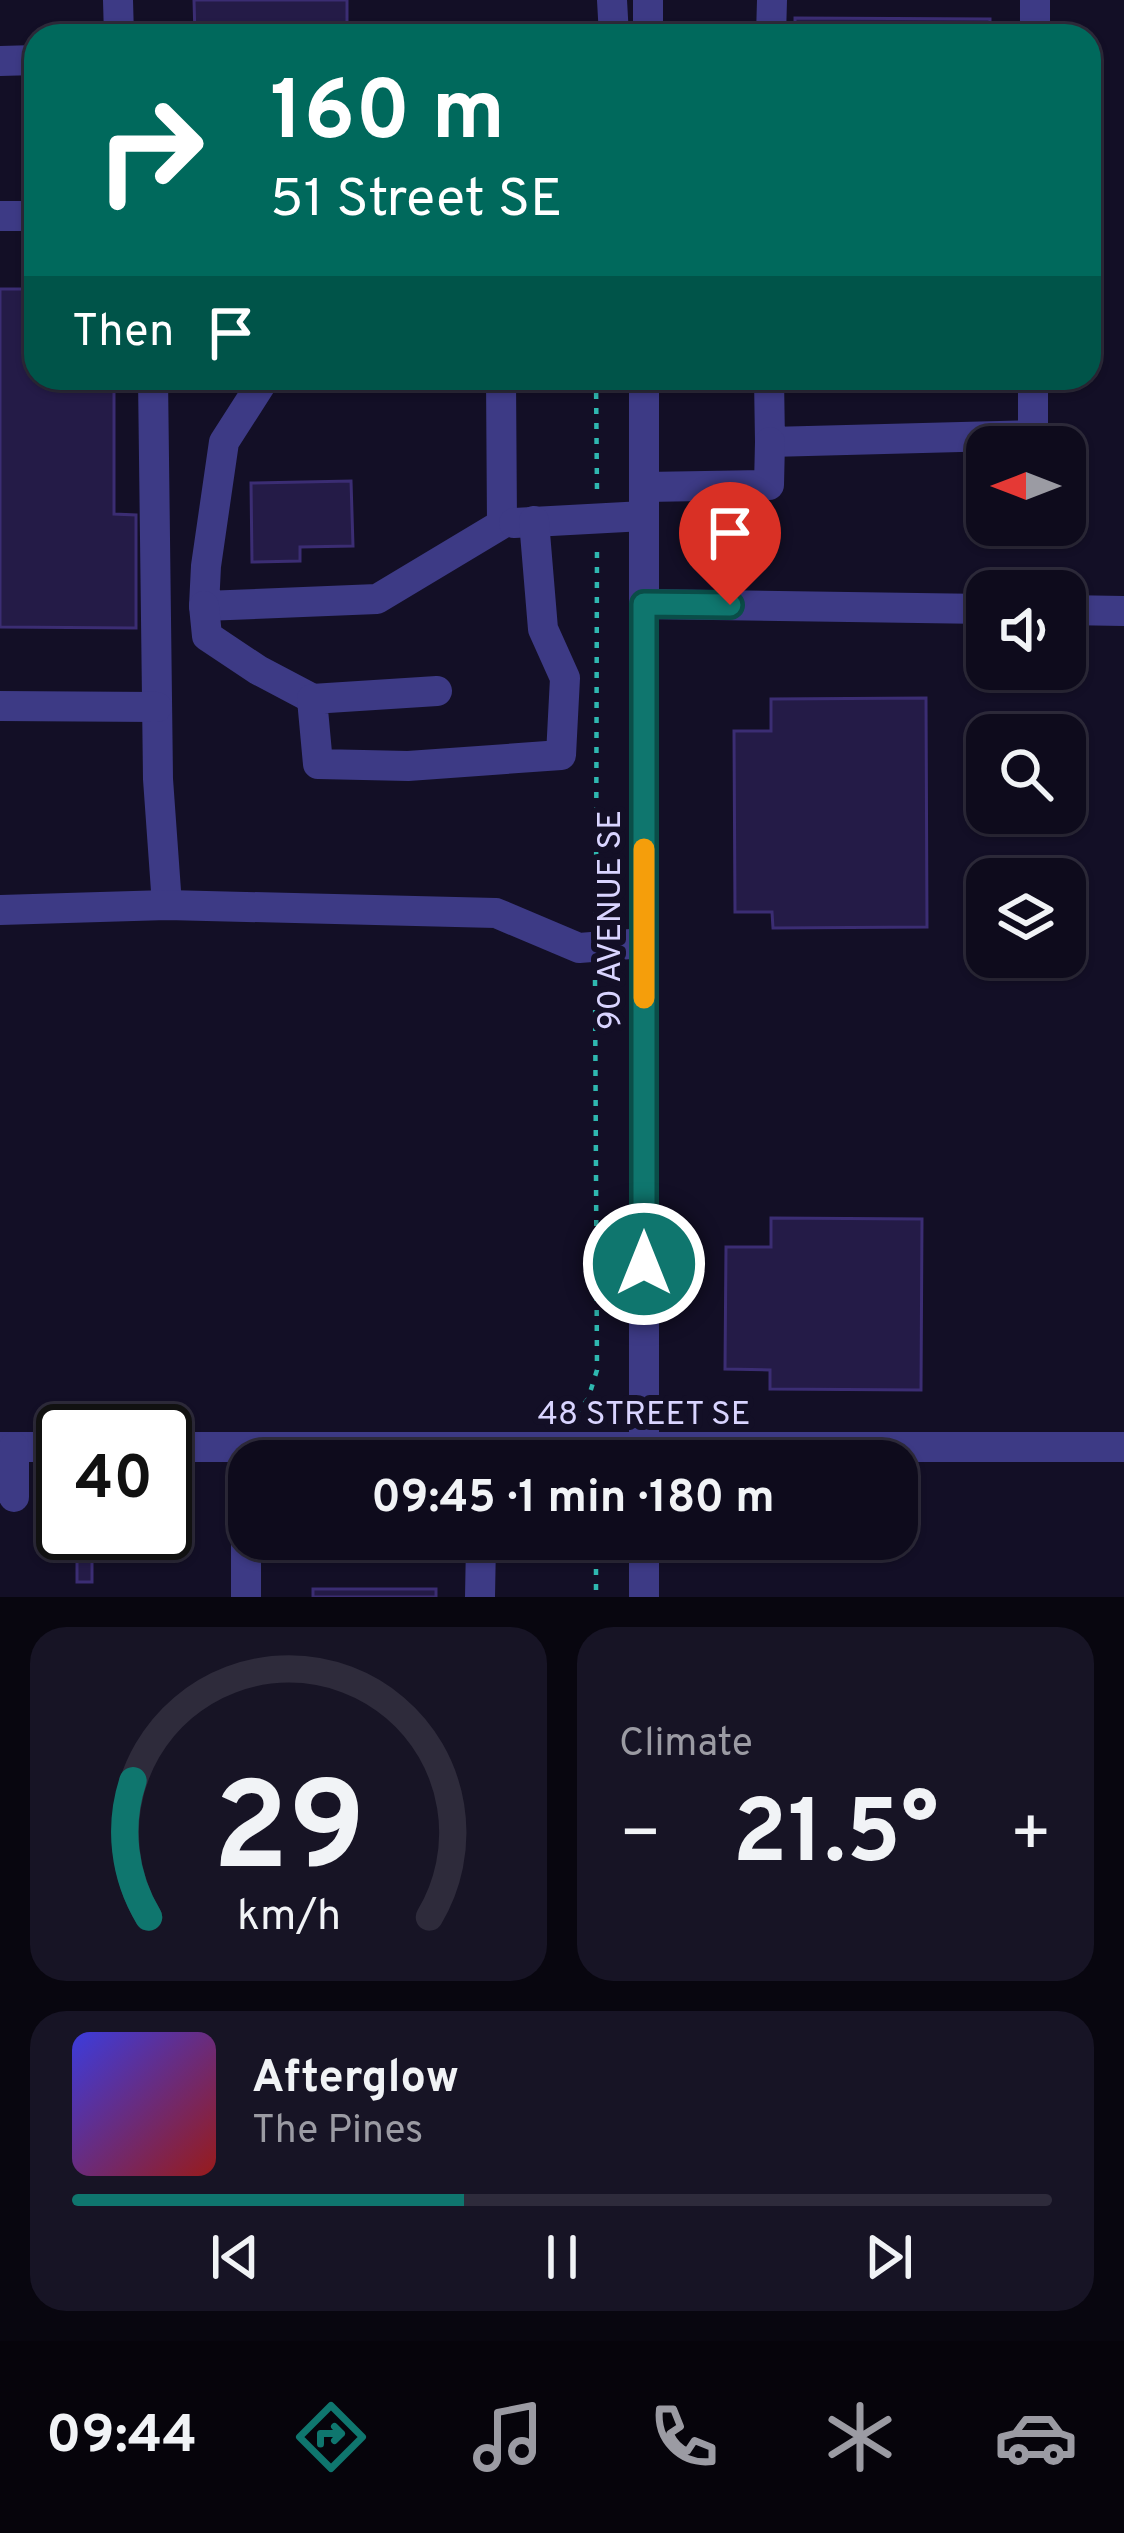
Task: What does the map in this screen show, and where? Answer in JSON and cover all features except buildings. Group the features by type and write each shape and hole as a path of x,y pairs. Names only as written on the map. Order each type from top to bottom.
{"street":[{"path":"154,390 157,706 167,905"},
{"path":"257,390 224,442 206,566 206,636 313,699 437,691"},
{"path":"501,390 502,524"},
{"name":"90 AVENUE SE","path":"644,390 644,1440"},
{"path":"204,606 377,599 502,524 597,516 644,501 769,485 769,390"},
{"path":"770,442 1033,435 1034,390"},
{"path":"313,699 318,764 408,766 562,755 565,678 543,629 534,521"},
{"path":"644,604 966,609"},
{"path":"1086,610 1124,611"},
{"path":"0,706 157,706"},
{"path":"0,910 167,905 496,913 578,948 644,943"},
{"path":"7,1447 14,1497"},
{"name":"48 STREET SE","path":"918,1450 1124,1447"},
{"name":"48 STREET SE","path":"192,1448 228,1449"},
{"path":"246,1560 246,1597"},
{"path":"480,1597 481,1560"},
{"path":"644,1560 644,1597"}],"path":[{"path":"575,1415 588,1400 598,1370 596,390"},
{"path":"596,1560 596,1597"}],"slow traffic":[{"path":"644,849 644,998"}],"route":[{"path":"644,1264 644,604 730,605"}]}
